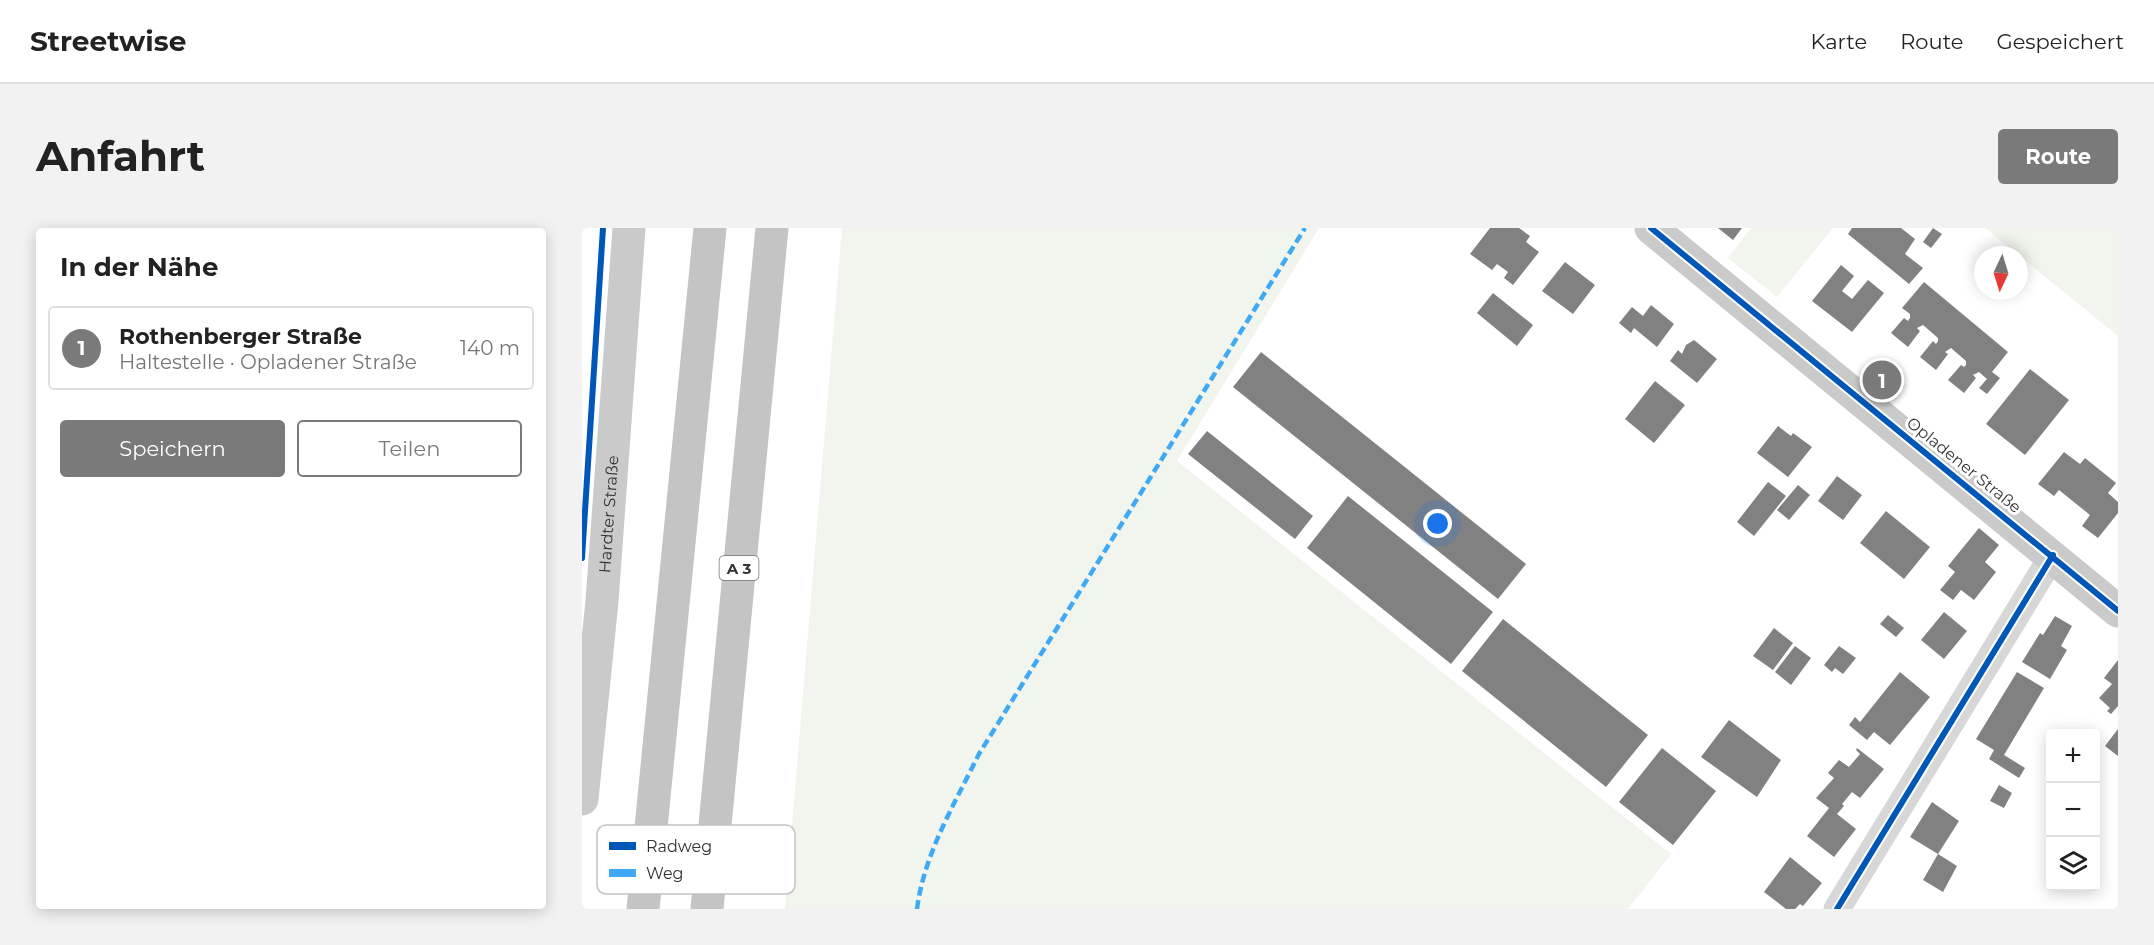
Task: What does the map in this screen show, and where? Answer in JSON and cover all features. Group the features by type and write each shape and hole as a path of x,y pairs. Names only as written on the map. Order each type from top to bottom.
{"highway":[{"path":"652,825 710,228"},
{"name":"A 3","path":"715,825 772,228"},
{"path":"644,909 645,894"},
{"name":"A 3","path":"707,909 708,894"}],"main road":[{"name":"Hardter Straße","path":"582,799 602,601 629,228"},
{"name":"Opladener Straße","path":"1652,228 2053,555 2118,611"}],"street":[{"path":"1837,909 2053,555"}],"shaded area":[{"path":"842,228 1319,228 1177,461 1671,854 1628,909 785,909 786,894 795,894 795,825 792,825"},
{"path":"1751,228 1833,228 1777,297 1728,258"},
{"path":"1985,228 2118,228 2118,336 2028,263 2028,246 2007,246"}],"building":[{"path":"1490,228 1519,228 1530,236 1526,242 1539,252 1513,285 1504,278 1508,272 1497,264 1492,270 1470,254"},
{"path":"1718,228 1742,228 1733,240"},
{"path":"1852,228 1901,228 1915,239 1905,254 1923,268 1909,284 1848,234"},
{"path":"1933,228 1942,234 1931,248 1923,242"},
{"path":"1565,262 1595,285 1573,314 1542,291"},
{"path":"1841,265 1854,276 1842,291 1852,299 1868,280 1884,293 1852,332 1812,301"},
{"path":"1924,282 2008,352 1992,372 2000,378 1987,394 1979,388 1987,379 1979,372 1973,375 1976,378 1964,393 1948,380 1961,365 1964,367 1966,365 1966,361 1951,348 1945,352 1948,354 1936,370 1920,357 1933,341 1936,344 1938,341 1938,338 1923,325 1917,328 1920,331 1908,347 1891,333 1904,318 1908,321 1910,318 1910,314 1902,308"},
{"path":"1493,293 1533,325 1517,346 1477,313"},
{"path":"1651,305 1674,324 1657,347 1634,328 1631,333 1619,323 1632,307 1643,316"},
{"path":"1694,340 1717,359 1697,383 1670,361 1678,350 1682,354 1686,345"},
{"path":"1261,352 1526,564 1498,599 1233,387"},
{"path":"2030,369 2069,400 2025,455 1986,424"},
{"path":"1655,381 1685,405 1654,443 1625,419"},
{"path":"1778,426 1791,436 1793,433 1812,447 1788,477 1757,453"},
{"path":"1207,431 1313,516 1295,539 1188,454"},
{"path":"2064,452 2080,464 2085,458 2116,483 2108,493 2118,502 2118,513 2098,538 2082,526 2090,515 2059,490 2054,496 2038,484"},
{"path":"1837,476 1862,495 1843,520 1818,501"},
{"path":"1768,482 1786,496 1754,536 1737,522"},
{"path":"1798,485 1810,495 1789,520 1777,510"},
{"path":"1348,496 1493,612 1451,664 1307,548"},
{"path":"1886,511 1930,547 1904,579 1860,543"},
{"path":"1979,528 1999,545 1985,562 1996,572 1974,600 1961,590 1953,600 1940,590 1955,572 1948,566"},
{"path":"1944,612 1967,631 1944,659 1921,640"},
{"path":"1888,615 1904,628 1896,637 1880,624"},
{"path":"2055,616 2072,626 2061,646 2067,650 2050,679 2022,662 2040,633 2043,635"},
{"path":"1503,619 1648,735 1606,787 1462,671"},
{"path":"1774,628 1793,643 1773,670 1753,656"},
{"path":"1795,646 1811,658 1791,685 1775,672"},
{"path":"1839,646 1856,658 1843,674 1835,668 1832,672 1824,665"},
{"path":"2118,660 2118,706 2111,714 2107,711 2110,708 2099,698 2112,684 2104,678"},
{"path":"1900,672 1930,697 1890,745 1874,732 1867,740 1849,725 1855,717 1860,722"},
{"path":"2017,672 2044,688 2004,755 2025,768 2019,778 1989,759 1994,750 1976,739"},
{"path":"1729,720 1781,760 1757,797 1701,757"},
{"path":"2118,729 2118,756 2105,746"},
{"path":"1662,748 1716,791 1673,845 1619,802"},
{"path":"1857,748 1884,769 1860,798 1852,792 1842,804 1844,806 1837,814 1856,829 1834,857 1807,836 1829,808 1816,798 1834,778 1828,773 1839,760 1849,767 1860,754"},
{"path":"1999,785 2012,793 2004,808 1990,801"},
{"path":"1932,802 1959,821 1938,854 1910,837"},
{"path":"1938,854 1957,866 1943,892 1923,880"},
{"path":"1790,857 1822,883 1803,906 1800,904 1795,909 1786,909 1764,892"}],"marked path":[{"path":"917,909 926,868 933,849 979,754 1305,228"}],"cycle path":[{"path":"582,558 603,228"},
{"path":"1651,228 2118,611"},
{"path":"1837,909 2053,555"}],"place":[{"name":"Rothenberger Straße","path":"1882,380"}]}
